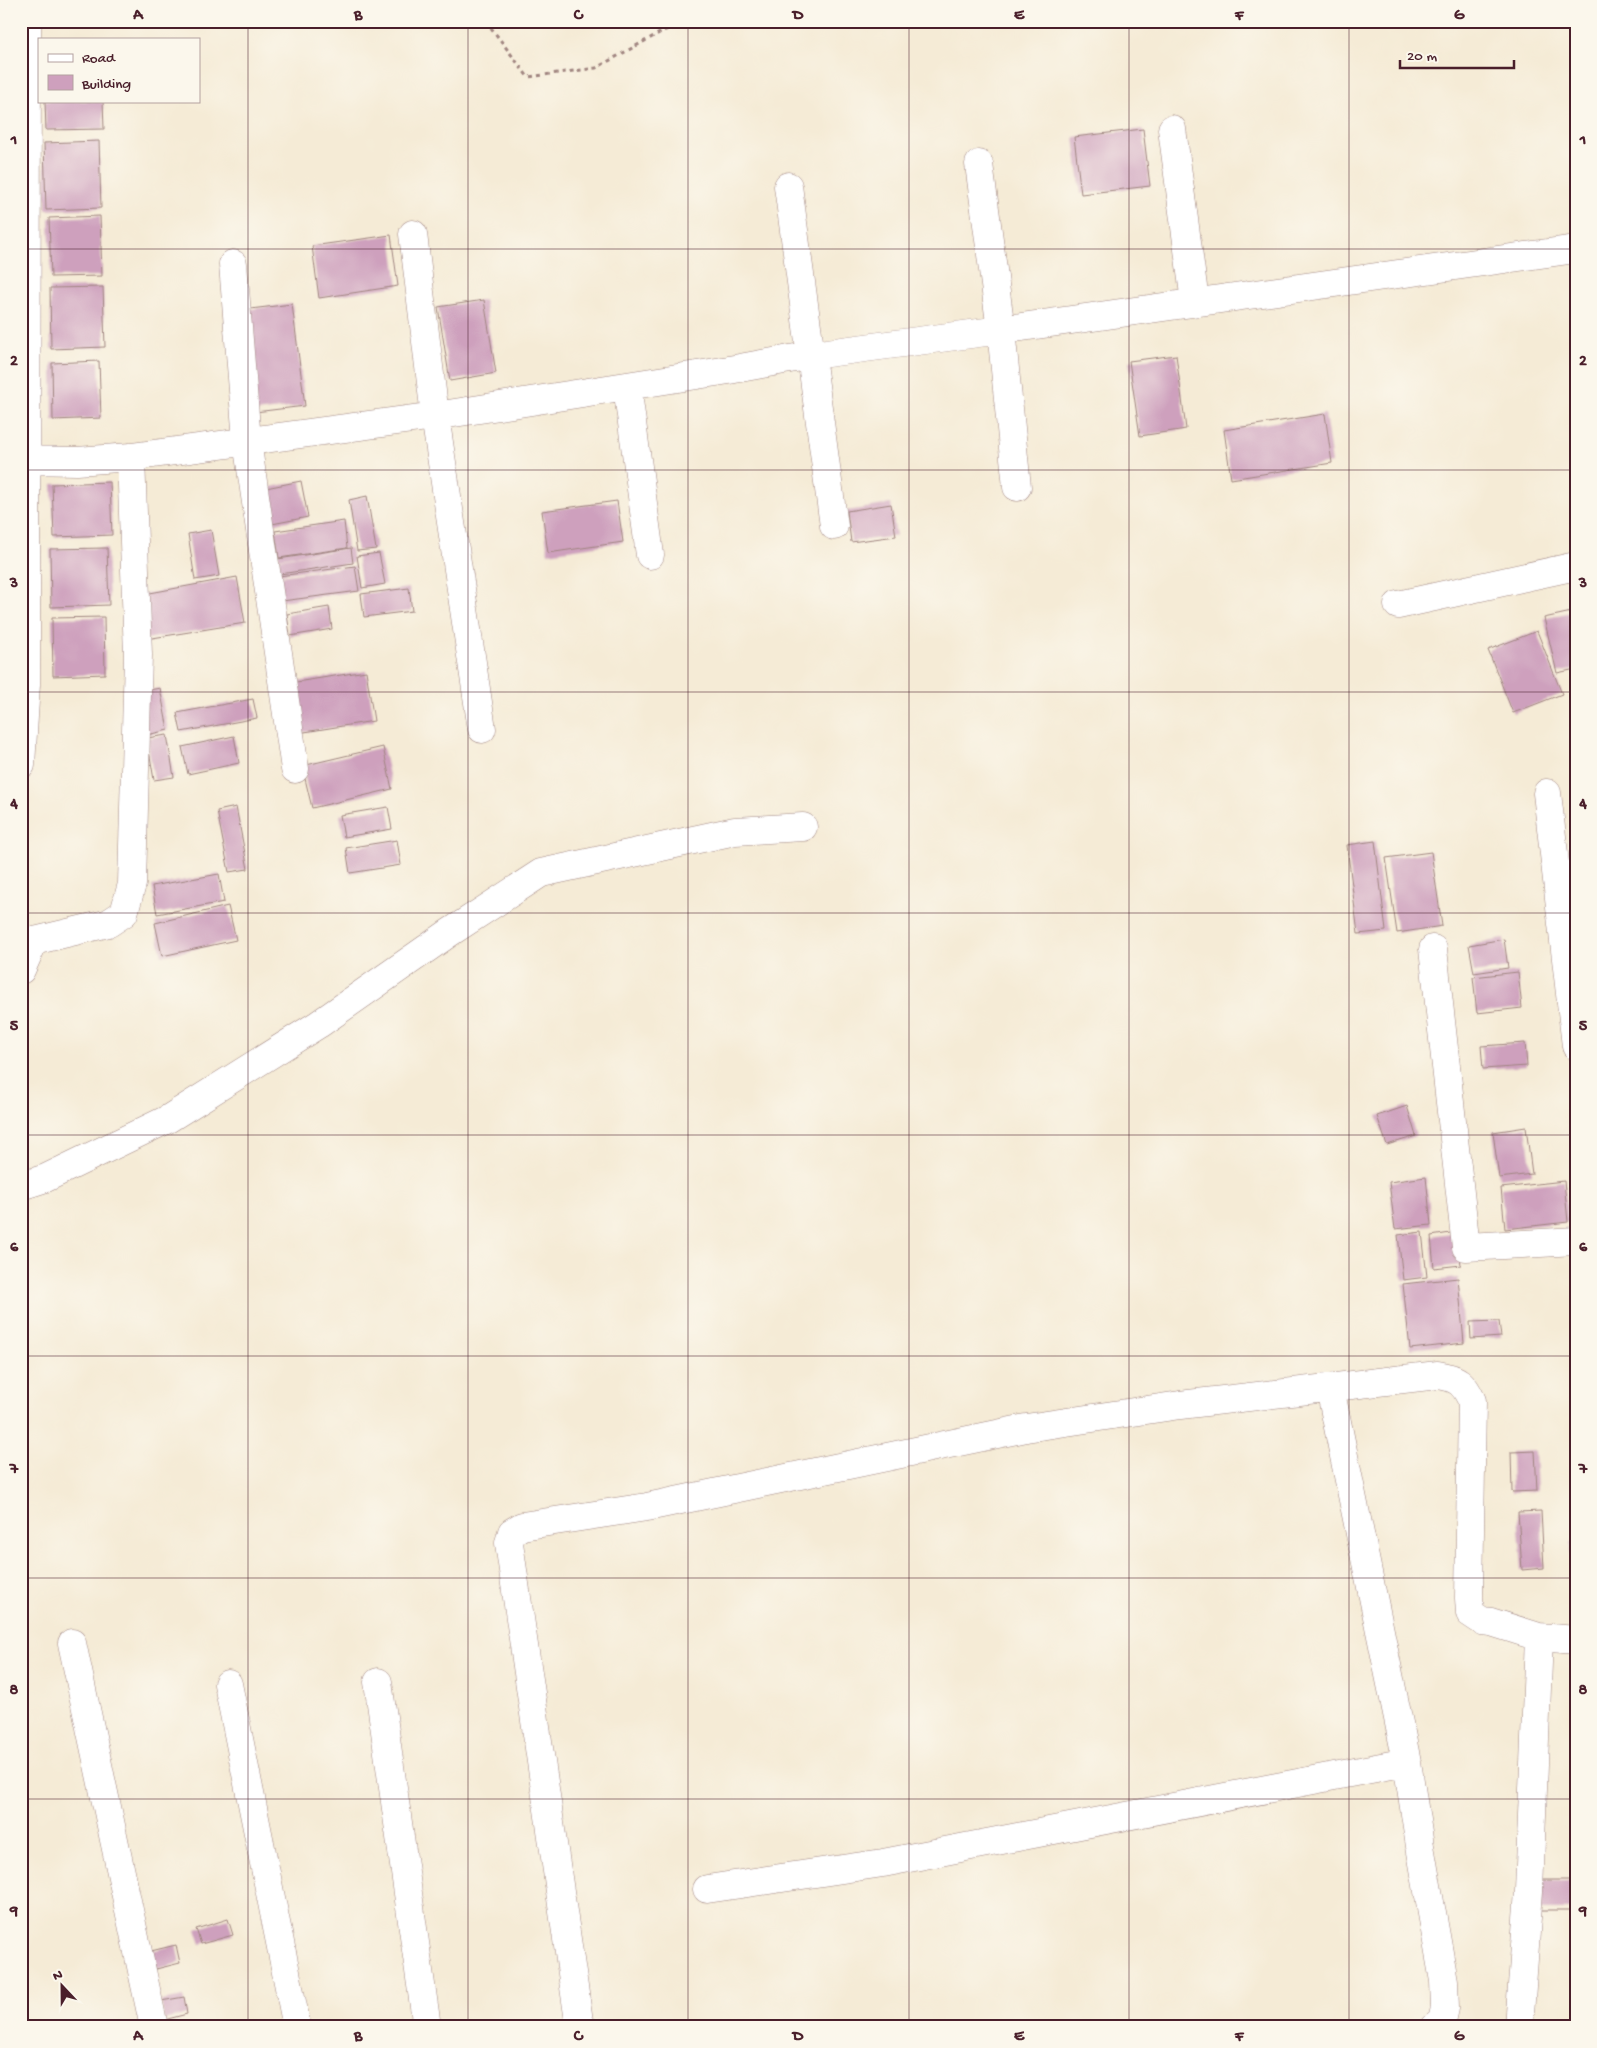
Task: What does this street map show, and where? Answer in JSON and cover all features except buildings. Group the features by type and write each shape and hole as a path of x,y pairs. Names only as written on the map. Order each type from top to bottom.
{"street":[{"path":"21,765 26,684 29,49 27,21"},
{"path":"1172,129 1195,302"},
{"path":"979,164 1001,330 1017,487"},
{"path":"788,186 834,526"},
{"path":"413,234 435,416 482,729"},
{"path":"26,460 77,461 131,457 435,416 812,355 1576,249"},
{"path":"233,264 247,441 295,769"},
{"path":"627,386 650,554"},
{"path":"21,970 28,940 109,923 124,913 132,884 138,655 131,457"},
{"path":"1398,605 1576,566"},
{"path":"1547,793 1576,1046"},
{"path":"21,1186 46,1178 168,1119 319,1024 449,933 541,873 735,831 803,826"},
{"path":"1433,949 1466,1247 1576,1241"},
{"path":"583,2027 577,2011 510,1553 509,1543 512,1532 522,1526 647,1507 1026,1428 1180,1405 1438,1375 1453,1377 1466,1387 1472,1401 1470,1613 1482,1621 1539,1637 1576,1640"},
{"path":"1330,1388 1407,1762 1444,1980 1445,2008 1442,2021 1435,2027"},
{"path":"1519,2027 1529,1890 1539,1637"},
{"path":"72,1643 154,2027"},
{"path":"378,1682 427,2027"},
{"path":"228,1684 297,2027"},
{"path":"707,1889 883,1864 1407,1762"}],"path":[{"path":"486,21 528,77 596,68 663,31 690,21"}]}
